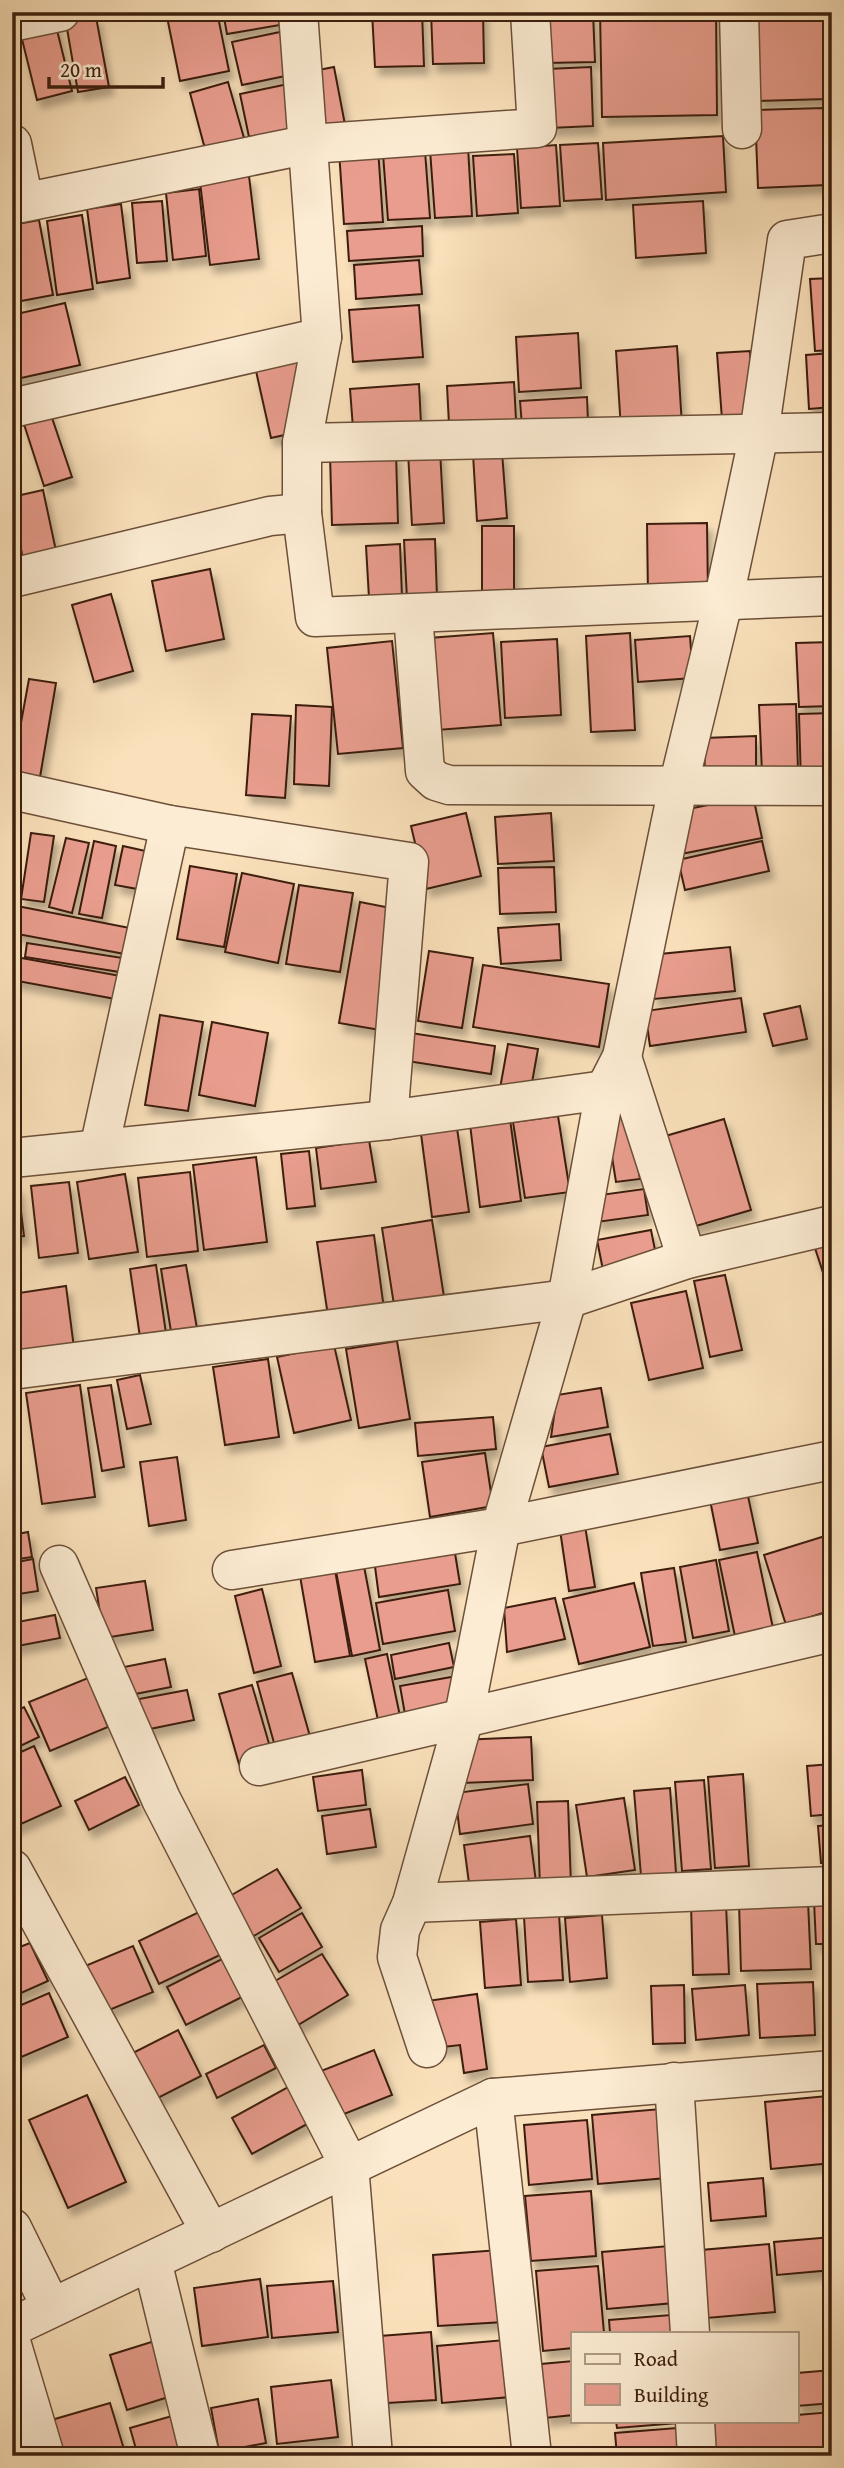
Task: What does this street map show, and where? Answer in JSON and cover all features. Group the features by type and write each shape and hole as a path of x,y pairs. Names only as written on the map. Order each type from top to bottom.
{"street":[{"path":"12,22 60,12"},
{"path":"298,12 310,144 322,337 302,443 302,513 315,617 723,603 832,596"},
{"path":"12,144 18,204 310,144 537,128 530,12"},
{"path":"739,12 742,129"},
{"path":"426,2048 397,1957 400,1930 412,1903 463,1721 501,1527 566,1299 604,1090 622,1056 678,786 723,603 759,434 787,240 832,233"},
{"path":"12,408 322,337"},
{"path":"302,443 832,432"},
{"path":"12,578 270,516 302,513"},
{"path":"413,614 425,771 436,781 449,785 832,786"},
{"path":"12,790 170,825 409,862 388,1120"},
{"path":"99,1149 170,825"},
{"path":"622,1056 687,1259"},
{"path":"12,1158 388,1120 604,1090"},
{"path":"12,1370 566,1299 687,1259 832,1225"},
{"path":"232,1570 501,1527 832,1460"},
{"path":"59,1565 161,1799 349,2165 373,2456"},
{"path":"259,1766 463,1721 832,1632"},
{"path":"12,1869 211,2233"},
{"path":"412,1903 832,1886"},
{"path":"12,2327 493,2098 832,2070"},
{"path":"674,2082 690,2332"},
{"path":"493,2098 532,2456"},
{"path":"12,2228 51,2307"},
{"path":"152,2261 200,2456"},
{"path":"12,2346 45,2456"},
{"path":"695,2422 697,2456"}],"building":[{"path":"166,12 217,12 229,71 180,81"},
{"path":"223,12 277,12 280,25 227,34"},
{"path":"372,12 422,12 424,66 375,67"},
{"path":"431,12 483,12 484,63 433,64"},
{"path":"544,12 593,12 595,62 546,63"},
{"path":"600,12 716,12 717,115 602,117"},
{"path":"755,12 825,12 827,99 757,101"},
{"path":"96,17 109,87 78,92 66,23"},
{"path":"55,22 72,91 37,100 20,31"},
{"path":"280,32 290,75 242,85 232,42"},
{"path":"334,67 346,130 320,135 308,72"},
{"path":"591,67 593,126 550,128 547,69"},
{"path":"228,82 244,138 205,149 190,93"},
{"path":"293,83 301,127 249,137 240,94"},
{"path":"823,108 827,185 758,188 755,110"},
{"path":"723,136 726,192 606,200 603,143"},
{"path":"598,143 602,199 564,201 560,145"},
{"path":"556,145 560,206 521,208 517,148"},
{"path":"468,147 472,216 435,218 430,150"},
{"path":"378,148 383,222 344,224 339,151"},
{"path":"425,151 430,218 388,220 383,154"},
{"path":"514,154 518,213 477,216 473,156"},
{"path":"249,176 259,259 210,265 200,182"},
{"path":"199,189 206,256 173,260 166,193"},
{"path":"162,201 167,261 137,263 132,203"},
{"path":"703,201 706,253 636,258 633,205"},
{"path":"121,204 130,278 97,283 87,209"},
{"path":"82,215 93,289 57,295 47,221"},
{"path":"39,220 53,295 21,301 12,253 12,225"},
{"path":"422,226 423,256 349,261 347,231"},
{"path":"419,260 422,294 356,299 354,265"},
{"path":"832,278 832,350 815,351 810,279"},
{"path":"65,303 80,365 12,380 12,315"},
{"path":"419,305 423,357 353,362 349,310"},
{"path":"578,333 581,388 519,392 516,337"},
{"path":"677,346 682,426 621,429 616,351"},
{"path":"750,351 754,417 722,419 717,353"},
{"path":"832,353 832,407 809,409 806,355"},
{"path":"305,359 320,427 271,438 256,371"},
{"path":"514,382 516,420 449,424 447,386"},
{"path":"419,384 421,424 353,428 350,389"},
{"path":"587,397 588,422 522,426 520,401"},
{"path":"48,406 72,477 44,486 21,415"},
{"path":"440,450 444,523 412,525 408,452"},
{"path":"502,452 507,518 477,521 473,454"},
{"path":"396,453 398,523 332,525 330,455"},
{"path":"43,490 59,565 25,572 12,497"},
{"path":"707,523 708,594 648,595 647,524"},
{"path":"482,526 514,526 514,599 482,600"},
{"path":"435,539 437,597 407,599 404,540"},
{"path":"400,544 402,597 369,598 366,546"},
{"path":"210,569 224,639 166,651 152,581"},
{"path":"111,594 133,671 94,682 72,605"},
{"path":"493,633 501,725 437,730 429,638"},
{"path":"630,633 635,730 591,732 586,636"},
{"path":"690,636 693,678 638,682 635,640"},
{"path":"557,639 561,715 505,718 501,642"},
{"path":"392,641 403,748 338,754 327,648"},
{"path":"832,642 832,706 799,707 796,643"},
{"path":"29,679 56,683 40,777 12,772"},
{"path":"796,704 798,771 762,772 759,705"},
{"path":"296,705 332,707 329,786 294,784"},
{"path":"832,713 832,780 801,782 799,714"},
{"path":"252,714 291,716 285,798 246,795"},
{"path":"12,723 18,724 12,753"},
{"path":"756,736 756,775 705,777 704,738"},
{"path":"753,796 762,838 681,854 673,812"},
{"path":"466,813 481,876 426,889 411,826"},
{"path":"551,813 554,861 498,864 495,817"},
{"path":"31,833 54,836 44,902 21,899"},
{"path":"66,838 89,843 72,913 49,907"},
{"path":"94,841 116,846 102,918 79,914"},
{"path":"762,841 769,871 685,890 678,860"},
{"path":"123,846 150,852 143,890 115,885"},
{"path":"190,866 237,874 224,947 177,939"},
{"path":"554,867 556,912 500,914 498,868"},
{"path":"242,873 294,884 278,963 225,952"},
{"path":"299,885 353,893 340,972 286,964"},
{"path":"360,902 396,909 386,1031 339,1023"},
{"path":"12,905 135,929 130,955 12,933"},
{"path":"559,924 561,960 501,964 498,928"},
{"path":"27,943 129,959 126,973 25,957"},
{"path":"730,947 735,991 654,999 650,955"},
{"path":"429,951 473,958 462,1028 418,1021"},
{"path":"16,957 126,977 121,1000 12,980"},
{"path":"483,965 609,984 599,1047 473,1027"},
{"path":"741,998 746,1032 650,1046 645,1011"},
{"path":"800,1006 807,1039 773,1046 764,1014"},
{"path":"160,1015 203,1022 188,1111 145,1105"},
{"path":"212,1022 268,1033 255,1106 199,1095"},
{"path":"411,1033 495,1046 491,1074 407,1061"},
{"path":"508,1044 538,1049 529,1099 499,1094"},
{"path":"628,1109 640,1179 616,1182 605,1113"},
{"path":"558,1116 570,1192 525,1198 513,1122"},
{"path":"510,1119 521,1201 480,1207 470,1124"},
{"path":"724,1119 751,1210 689,1228 662,1137"},
{"path":"457,1128 469,1212 432,1217 421,1134"},
{"path":"369,1140 376,1182 321,1189 316,1148"},
{"path":"309,1151 315,1206 287,1209 281,1154"},
{"path":"256,1157 267,1242 204,1250 193,1165"},
{"path":"190,1172 198,1251 147,1257 138,1178"},
{"path":"125,1174 138,1252 89,1259 77,1182"},
{"path":"69,1182 78,1253 39,1258 31,1186"},
{"path":"12,1187 18,1187 24,1236 12,1237"},
{"path":"644,1189 648,1215 597,1222 593,1196"},
{"path":"432,1220 444,1297 394,1305 382,1228"},
{"path":"651,1230 657,1260 603,1270 597,1240"},
{"path":"832,1233 832,1300 812,1239"},
{"path":"374,1235 384,1309 328,1316 317,1242"},
{"path":"156,1265 167,1340 141,1344 130,1269"},
{"path":"186,1265 199,1340 173,1344 161,1269"},
{"path":"725,1275 742,1350 710,1357 694,1281"},
{"path":"66,1286 74,1348 12,1356 12,1294"},
{"path":"686,1291 703,1368 649,1380 631,1303"},
{"path":"397,1341 410,1419 359,1428 346,1349"},
{"path":"334,1345 351,1420 294,1433 277,1357"},
{"path":"268,1359 279,1437 225,1445 213,1367"},
{"path":"140,1375 151,1424 127,1429 117,1380"},
{"path":"80,1385 95,1497 42,1504 26,1393"},
{"path":"111,1385 124,1467 102,1471 88,1388"},
{"path":"601,1388 608,1427 551,1437 557,1395"},
{"path":"493,1417 496,1449 418,1456 415,1423"},
{"path":"610,1434 618,1474 549,1487 541,1447"},
{"path":"485,1453 493,1506 430,1517 422,1462"},
{"path":"177,1457 186,1520 149,1526 140,1462"},
{"path":"745,1482 758,1543 720,1550 708,1490"},
{"path":"585,1526 595,1587 569,1591 560,1530"},
{"path":"28,1532 32,1557 12,1560 12,1535"},
{"path":"825,1536 832,1557 832,1610 786,1625 764,1555"},
{"path":"454,1547 460,1584 379,1597 374,1559"},
{"path":"757,1552 774,1633 736,1641 719,1560"},
{"path":"33,1559 38,1591 12,1595 12,1563"},
{"path":"716,1560 729,1631 693,1638 680,1567"},
{"path":"363,1561 380,1650 352,1656 335,1566"},
{"path":"674,1568 686,1642 653,1646 641,1573"},
{"path":"335,1570 350,1656 315,1662 300,1576"},
{"path":"145,1581 153,1630 104,1638 96,1588"},
{"path":"634,1583 650,1647 579,1664 563,1599"},
{"path":"262,1589 281,1666 254,1673 235,1596"},
{"path":"448,1590 455,1631 383,1644 376,1603"},
{"path":"555,1598 565,1639 507,1652 504,1608"},
{"path":"55,1615 60,1638 12,1647 12,1623"},
{"path":"449,1643 454,1667 395,1679 391,1655"},
{"path":"387,1654 401,1721 379,1725 365,1659"},
{"path":"165,1659 171,1687 125,1696 119,1668"},
{"path":"292,1673 311,1740 276,1750 257,1682"},
{"path":"457,1676 463,1710 406,1720 400,1686"},
{"path":"88,1678 108,1727 50,1751 29,1702"},
{"path":"252,1685 272,1754 239,1764 219,1694"},
{"path":"187,1690 194,1720 145,1730 139,1699"},
{"path":"24,1707 39,1737 12,1750 12,1713"},
{"path":"531,1737 533,1780 462,1783 460,1740"},
{"path":"34,1746 61,1806 12,1828 12,1756"},
{"path":"832,1764 832,1814 811,1816 807,1766"},
{"path":"362,1770 366,1805 318,1811 313,1777"},
{"path":"743,1774 749,1866 715,1868 708,1777"},
{"path":"125,1777 139,1805 89,1830 75,1801"},
{"path":"704,1780 711,1869 682,1871 675,1782"},
{"path":"528,1784 533,1824 460,1834 455,1793"},
{"path":"670,1788 676,1873 641,1876 634,1791"},
{"path":"624,1798 635,1870 587,1877 576,1805"},
{"path":"568,1801 571,1886 540,1887 537,1802"},
{"path":"370,1809 376,1847 327,1854 322,1816"},
{"path":"832,1825 832,1863 821,1863 818,1826"},
{"path":"530,1836 536,1882 470,1891 464,1845"},
{"path":"277,1869 301,1908 247,1940 223,1900"},
{"path":"832,1900 832,1944 816,1944 814,1901"},
{"path":"808,1901 811,1969 741,1971 739,1903"},
{"path":"726,1904 729,1974 693,1975 691,1905"},
{"path":"201,1911 222,1954 159,1984 139,1941"},
{"path":"302,1913 322,1947 279,1972 259,1938"},
{"path":"559,1914 563,1980 528,1982 524,1917"},
{"path":"602,1915 607,1978 570,1982 565,1918"},
{"path":"516,1919 521,1985 485,1988 480,1922"},
{"path":"30,1943 48,1981 12,1997 12,1950"},
{"path":"133,1946 153,1992 97,2015 78,1969"},
{"path":"322,1954 348,1995 293,2028 268,1985"},
{"path":"222,1959 242,1997 186,2025 167,1987"},
{"path":"826,1968 832,1968 832,2029 829,2029"},
{"path":"813,1982 815,2035 760,2038 757,1984"},
{"path":"684,1985 685,2043 653,2044 651,1986"},
{"path":"745,1985 749,2035 696,2040 692,1989"},
{"path":"49,1993 68,2037 12,2061 12,2009"},
{"path":"477,1994 487,2069 464,2073 460,2045 434,2048 427,2001"},
{"path":"178,2030 201,2076 146,2104 123,2058"},
{"path":"264,2045 276,2068 217,2098 206,2074"},
{"path":"374,2050 392,2095 334,2118 316,2073"},
{"path":"288,2087 309,2123 252,2154 232,2118"},
{"path":"87,2095 126,2182 68,2208 29,2120"},
{"path":"827,2096 832,2163 771,2169 765,2102"},
{"path":"661,2109 667,2178 598,2184 592,2115"},
{"path":"587,2120 592,2179 529,2185 524,2125"},
{"path":"763,2178 766,2216 711,2221 708,2183"},
{"path":"591,2191 596,2256 531,2261 525,2196"},
{"path":"832,2237 832,2270 777,2275 774,2242"},
{"path":"769,2244 775,2312 707,2318 701,2250"},
{"path":"669,2246 674,2303 607,2309 602,2252"},
{"path":"499,2250 504,2322 438,2326 433,2255"},
{"path":"598,2266 604,2332 571,2332 571,2348 543,2351 536,2271"},
{"path":"260,2279 268,2337 202,2346 194,2288"},
{"path":"333,2281 338,2332 272,2338 267,2286"},
{"path":"671,2315 673,2332 610,2332 609,2320"},
{"path":"431,2332 436,2400 371,2404 367,2337"},
{"path":"161,2339 178,2394 127,2410 110,2355"},
{"path":"505,2340 510,2397 442,2403 437,2346"},
{"path":"571,2361 571,2415 545,2418 541,2364"},
{"path":"832,2370 832,2403 798,2406 798,2373"},
{"path":"331,2380 338,2437 277,2444 271,2387"},
{"path":"258,2399 266,2443 219,2452 211,2408"},
{"path":"110,2403 126,2456 58,2456 48,2421"},
{"path":"832,2412 832,2454 709,2456 706,2423 798,2422 798,2415"},
{"path":"179,2414 192,2456 138,2456 130,2428"},
{"path":"616,2422 678,2422 678,2423 617,2428"},
{"path":"677,2428 679,2454 617,2456 615,2433"},
{"path":"16,2439 21,2456 12,2456 12,2440"},
{"path":"276,2451 277,2456 256,2456"}]}
